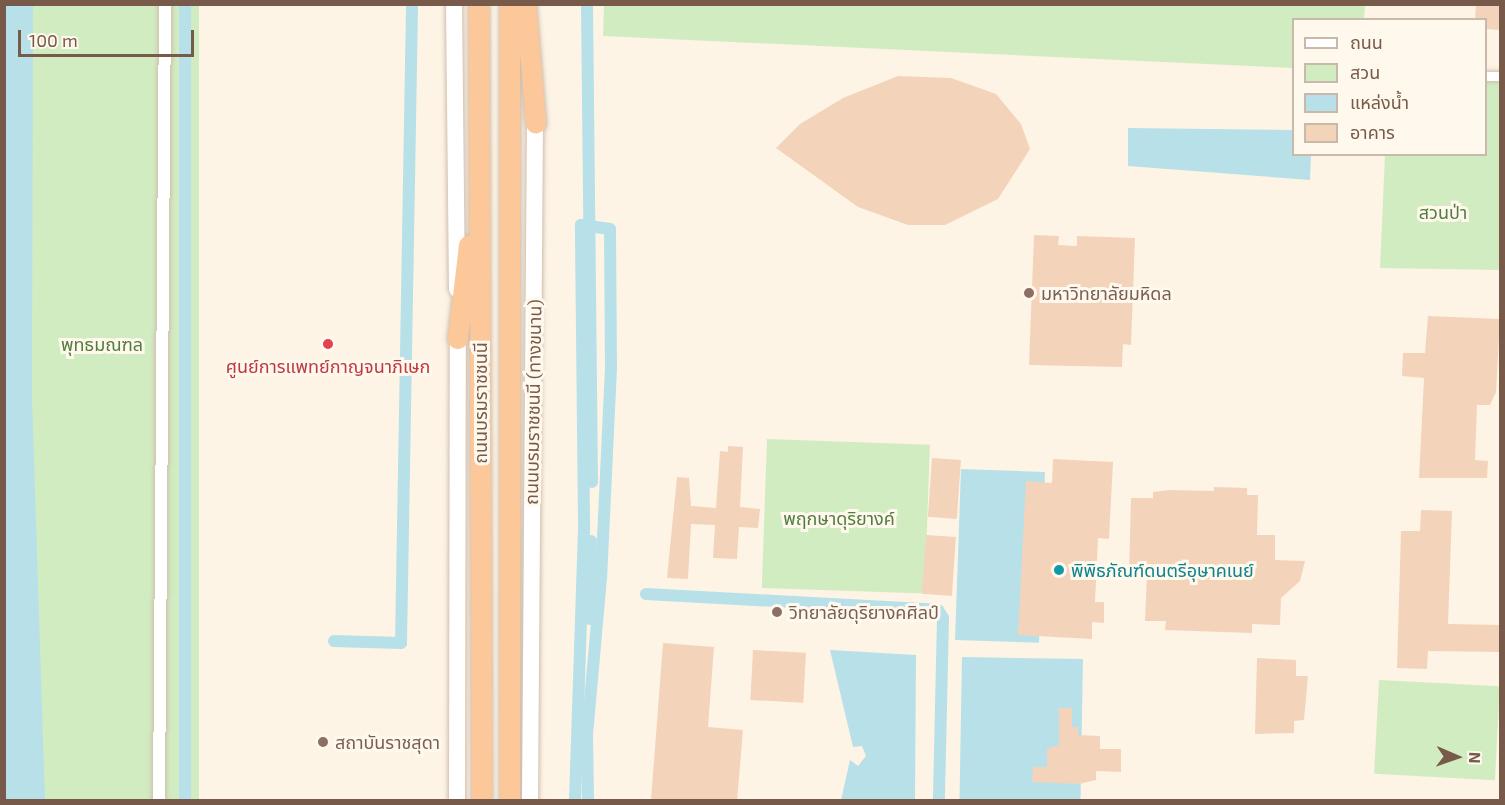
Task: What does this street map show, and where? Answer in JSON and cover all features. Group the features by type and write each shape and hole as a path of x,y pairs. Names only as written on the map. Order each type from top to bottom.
{"highway":[{"name":"ถนนบรมราชชนนี","path":"479,4 482,801"},
{"name":"ถนนบรมราชชนนี","path":"510,4 510,801"},
{"path":"526,4 536,124"},
{"path":"458,339 479,95"}],"main road":[{"path":"454,4 458,339 457,801"},
{"name":"ถนนบรมราชชนนี (ทางขนาน)","path":"530,801 535,4"}],"street":[{"path":"159,801 165,4"}],"green space":[{"path":"1365,4 1364,18 1292,18 1292,68 603,36 604,5"},
{"name":"พุทธมณฑล","path":"5,5 199,5 199,800 5,800"},
{"name":"สวนป่า","path":"1487,76 1500,76 1500,270 1380,268 1385,156 1487,156"},
{"name":"พฤกษาดุริยางค์","path":"767,439 930,445 925,594 762,588"},
{"path":"1379,680 1500,686 1495,780 1374,774"}],"water":[{"path":"33,4 32,398 45,800 5,800 4,5"},
{"path":"1128,128 1292,130 1292,156 1311,156 1310,180 1128,166"},
{"path":"961,469 1045,472 1039,643 955,640"},
{"path":"830,650 916,655 915,800 841,800 850,760 858,766 866,756 862,746 853,747"},
{"path":"962,657 1083,659 1081,800 960,800"}],"building":[{"path":"1476,4 1500,4 1500,30 1487,29 1487,18 1475,18"},
{"path":"898,76 951,78 996,94 1021,124 1030,149 998,199 945,225 908,225 858,207 776,148 800,124 843,98"},
{"path":"1034,235 1059,236 1058,245 1077,246 1077,236 1135,238 1131,345 1123,344 1122,367 1029,365"},
{"path":"1428,316 1500,319 1496,392 1490,405 1477,405 1475,460 1488,461 1487,478 1419,478 1424,378 1402,376 1403,353 1425,353"},
{"path":"728,446 743,447 740,507 760,509 758,528 739,527 737,559 713,558 715,525 691,524 688,579 667,578 677,477 689,478 691,506 716,508 720,451 728,452"},
{"path":"932,458 961,460 957,519 928,517"},
{"name":"พิพิธภัณฑ์ดนตรีอุษาคเนย์","path":"1053,459 1113,462 1109,539 1098,538 1095,602 1104,602 1104,623 1092,622 1092,639 1018,635 1026,481 1052,483"},
{"path":"1214,487 1247,488 1247,495 1258,495 1257,535 1275,535 1275,560 1305,561 1300,581 1281,598 1280,625 1252,624 1252,633 1165,630 1166,621 1145,621 1147,575 1129,574 1131,498 1153,498 1153,492 1169,490 1214,491"},
{"path":"1421,510 1452,511 1448,624 1500,625 1500,652 1428,651 1427,669 1397,668 1401,531 1420,531"},
{"path":"926,535 956,537 952,596 922,594"},
{"path":"663,643 714,647 708,727 743,730 737,801 651,800"},
{"path":"753,650 806,653 803,703 750,700"},
{"path":"1257,658 1296,660 1296,676 1308,676 1304,720 1294,721 1294,733 1255,734"},
{"path":"1059,708 1072,708 1072,727 1078,727 1078,735 1100,736 1100,749 1121,749 1121,772 1096,771 1096,780 1079,784 1032,782 1033,767 1047,767 1047,749 1059,745"}],"waterway":[{"path":"185,4 185,800"},
{"path":"334,641 401,643 412,4"},
{"path":"587,4 592,482"},
{"path":"575,800 584,523 581,225 610,229 611,368 601,578 587,734 588,800"},
{"path":"590,619 591,541"},
{"path":"646,594 938,610 943,618 939,800"}],"place":[{"name":"มหาวิทยาลัยมหิดล","path":"1029,293"},
{"name":"ศูนย์การแพทย์กาญจนาภิเษก","path":"328,344"},
{"name":"พิพิธภัณฑ์ดนตรีอุษาคเนย์","path":"1059,570"},
{"name":"วิทยาลัยดุริยางคศิลป์","path":"777,612"},
{"name":"สถาบันราชสุดา","path":"323,742"}]}
